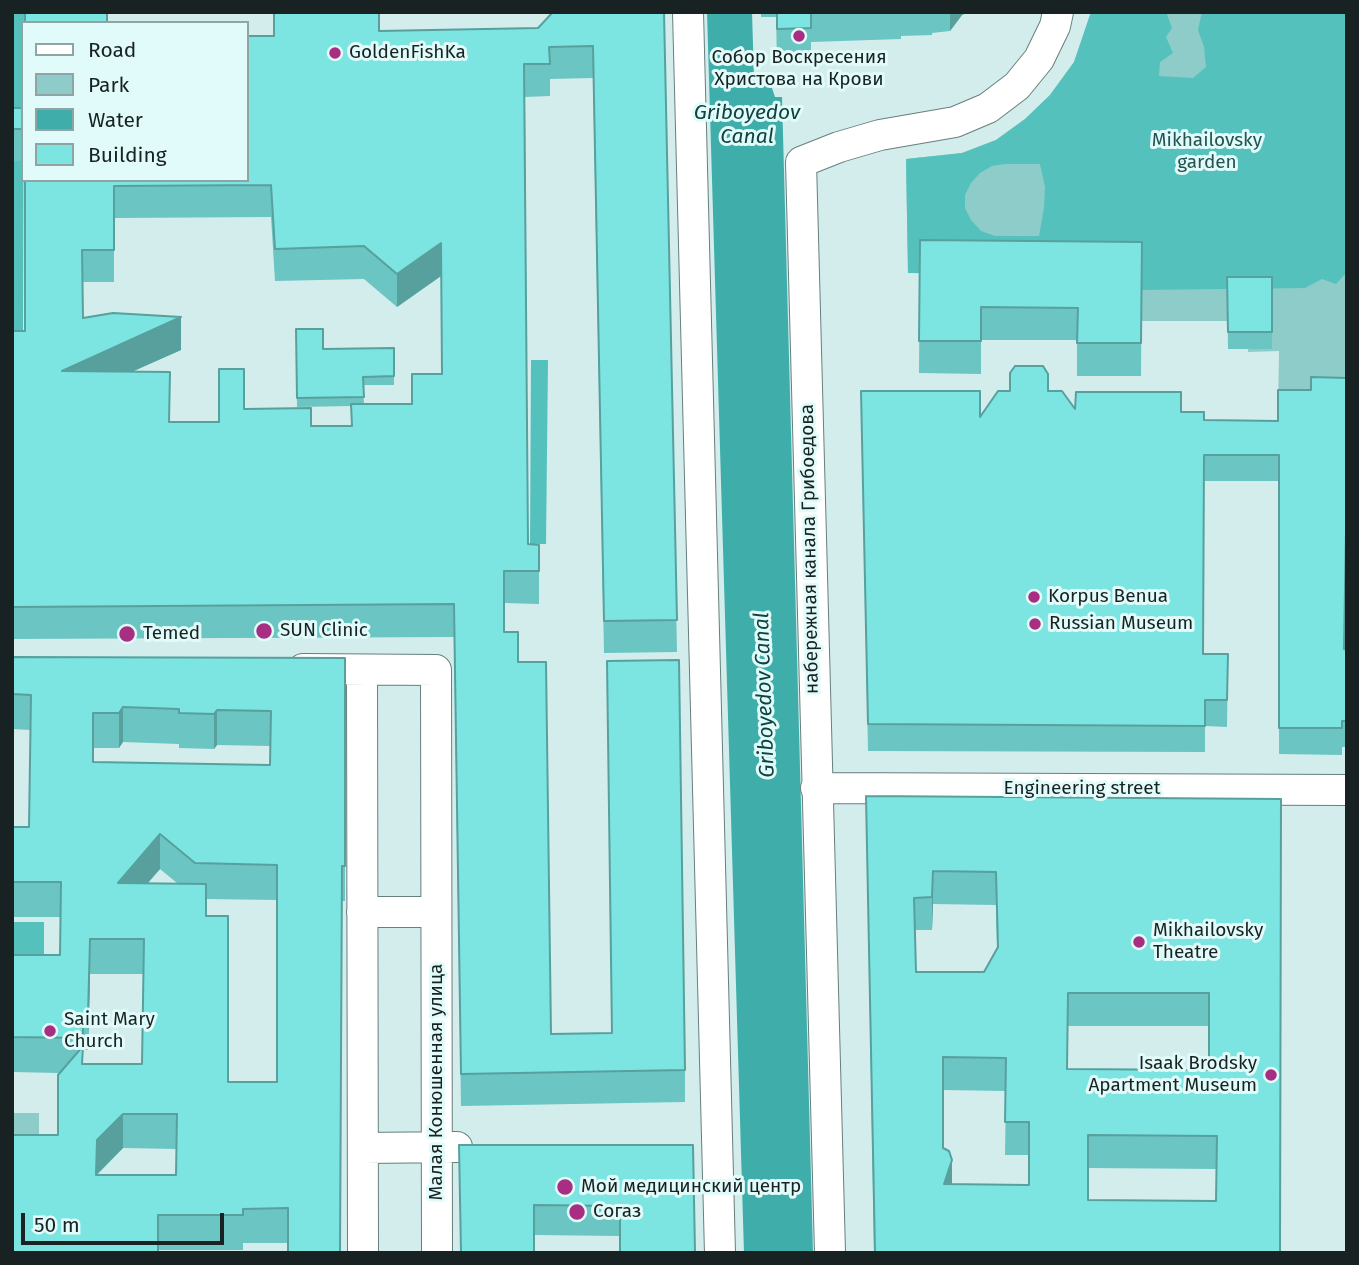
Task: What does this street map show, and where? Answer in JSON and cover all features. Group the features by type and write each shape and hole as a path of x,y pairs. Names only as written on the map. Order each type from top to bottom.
{"street":[{"path":"688,12 720,1253"},
{"name":"набережная канала Грибоедова","path":"830,1253 801,162 880,135 955,122 988,108 1017,86 1039,59 1055,26 1058,12"},
{"path":"278,669 362,670 363,1253"},
{"name":"Малая Конюшенная улица","path":"362,670 436,670 437,1253"},
{"name":"Engineering street","path":"816,788 1347,790"},
{"path":"362,919 436,918"},
{"path":"363,1148 480,1147"},
{"path":"685,1147 717,1147"}],"green space":[{"path":"12,12 24,12 24,21 21,21 23,338 12,338"},
{"name":"Mikhailovsky garden","path":"1091,12 1347,12 1347,404 1278,416 1279,351 1248,352 1249,321 1141,321 1142,275 908,273 906,159 962,153 996,140 1025,119 1050,95 1074,62"},
{"name":"Mikhailovsky garden","path":"1091,12 1166,12 1172,28 1166,37 1173,53 1160,62 1159,76 1193,78 1206,67 1204,47 1198,30 1202,12 1347,12 1347,272 1336,284 1322,279 1305,288 1141,290 1141,275 908,273 906,159 962,153 996,140 1025,119 1050,95 1074,62","holes":["1040,164 1045,187 1039,236 995,236 981,231 965,208 965,195 971,183 980,173 992,166"]},
{"path":"531,360 548,360 546,544 530,544"},
{"path":"12,922 44,922 44,958 12,958"},
{"path":"12,1113 39,1113 39,1146 12,1146"}],"water":[{"name":"Griboyedov Canal","path":"707,12 752,12 754,78 770,82 775,97 782,97 813,1253 744,1253"}],"building":[{"path":"25,12 107,12 107,21 25,21"},
{"path":"379,12 379,31 538,28 553,12 664,12 677,620 604,621 593,46 549,47 550,64 524,64 528,544 539,545 539,571 504,571 504,632 518,632 518,662 546,662 551,1034 612,1033 607,661 679,660 685,1070 461,1074 454,604 12,607 12,331 25,331 25,182 248,182 248,36 274,36 274,13","holes":["271,185 275,249 364,246 397,274 441,243 442,374 412,374 412,404 351,404 352,426 311,426 311,408 244,409 244,369 219,369 219,422 169,422 170,372 62,371 181,317 113,313 83,318 82,250 114,250 114,186"]},
{"path":"777,12 811,12 811,28 777,29"},
{"path":"12,108 21,108 21,129 12,129"},
{"path":"920,240 1142,242 1141,343 1077,343 1078,308 981,307 981,341 919,341"},
{"path":"1227,277 1272,277 1272,332 1228,332"},
{"path":"296,329 323,329 323,349 394,348 394,376 363,377 364,397 297,398"},
{"name":"Korpus Benua","path":"1015,366 1043,366 1048,374 1048,391 1062,391 1075,409 1076,392 1181,392 1181,412 1204,412 1204,420 1278,421 1278,390 1311,390 1311,377 1347,378 1344,649 1347,650 1347,721 1342,721 1342,728 1279,728 1279,455 1204,455 1203,654 1228,654 1227,700 1205,700 1205,726 868,724 861,391 980,391 980,417 998,391 1010,391 1010,373"},
{"path":"12,657 345,658 340,1253 288,1253 288,1208 243,1209 243,1215 158,1215 158,1253 12,1253 12,1135 58,1135 58,1075 83,1046 82,1064 142,1064 144,939 90,939 88,1015 83,1015 83,1038 12,1037 12,955 60,955 61,882 12,882 12,827 29,827 31,695 12,694","holes":["123,707 179,709 179,713 214,714 217,710 271,711 270,765 93,762 93,713 119,713","160,834 195,863 277,865 277,1082 228,1082 228,916 206,916 206,884 118,883","123,1114 177,1114 176,1175 96,1175 97,1140"]},
{"path":"866,796 1281,799 1280,1253 875,1253","holes":["933,871 996,872 998,947 984,972 916,972 914,898 932,897","1068,993 1209,993 1209,1070 1067,1069","943,1057 1006,1058 1005,1122 1029,1122 1029,1185 944,1184 952,1160 949,1151 943,1148","1088,1135 1217,1136 1216,1201 1088,1200"]},
{"name":"Согаз","path":"459,1145 693,1145 695,1253 620,1253 620,1206 534,1205 534,1253 461,1253"}],"place":[{"name":"Собор Воскресения Христова на Крови","path":"799,36"},
{"name":"GoldenFishKa","path":"335,53"},
{"name":"Korpus Benua","path":"1034,597"},
{"name":"Russian Museum","path":"1035,624"},
{"name":"SUN Clinic","path":"264,631"},
{"name":"Temed","path":"127,634"},
{"name":"Mikhailovsky Theatre","path":"1139,942"},
{"name":"Saint Mary Church","path":"50,1031"},
{"name":"Isaak Brodsky Apartment Museum","path":"1271,1075"},
{"name":"Мой медицинский центр","path":"565,1187"},
{"name":"Согаз","path":"577,1212"}]}
